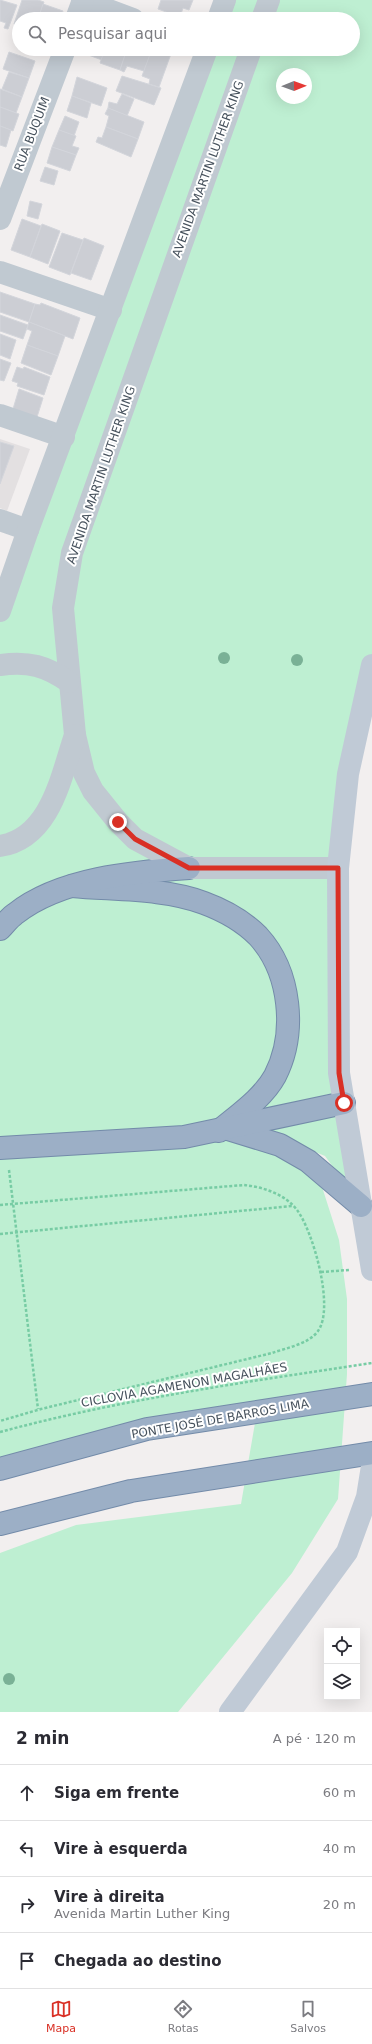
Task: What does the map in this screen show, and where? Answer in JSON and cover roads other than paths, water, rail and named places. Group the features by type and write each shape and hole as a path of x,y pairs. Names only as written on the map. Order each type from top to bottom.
{"highway":[{"path":"0,929 14,914 41,898 72,886 139,871 189,868"},
{"path":"72,886 163,894 202,902 217,908 258,936 278,966 287,1010 287,1038 275,1077 256,1100 223,1130"},
{"path":"3,1148 184,1137 223,1130 344,1103"},
{"path":"223,1130 280,1145 308,1161 361,1206"},
{"name":"PONTE JOSÉ DE BARROS LIMA","path":"0,1469 147,1429 372,1394"},
{"path":"0,1524 131,1491 372,1453"}],"main road":[{"path":"372,665 348,774 338,868 339,1073 372,1270"},
{"path":"230,1712 347,1552 367,1497 372,1466"}],"street":[{"path":"78,12 82,0 114,12"},
{"path":"221,12 226,0"},
{"path":"265,12 269,0"},
{"name":"RUA BUQUIM","path":"0,219 61,56"},
{"path":"0,611 28,530 64,437 204,56"},
{"name":"AVENIDA MARTIN LUTHER KING","path":"189,868 135,839 118,822 93,791 84,773 75,735 63,608 72,553 249,56"},
{"path":"0,272 111,310"},
{"path":"0,415 64,437"},
{"path":"0,520 28,530"},
{"path":"0,665 15,663 42,667 53,671 69,682"},
{"path":"0,846 7,845 24,836 40,822 50,806 75,735"},
{"path":"189,868 338,868"}]}
